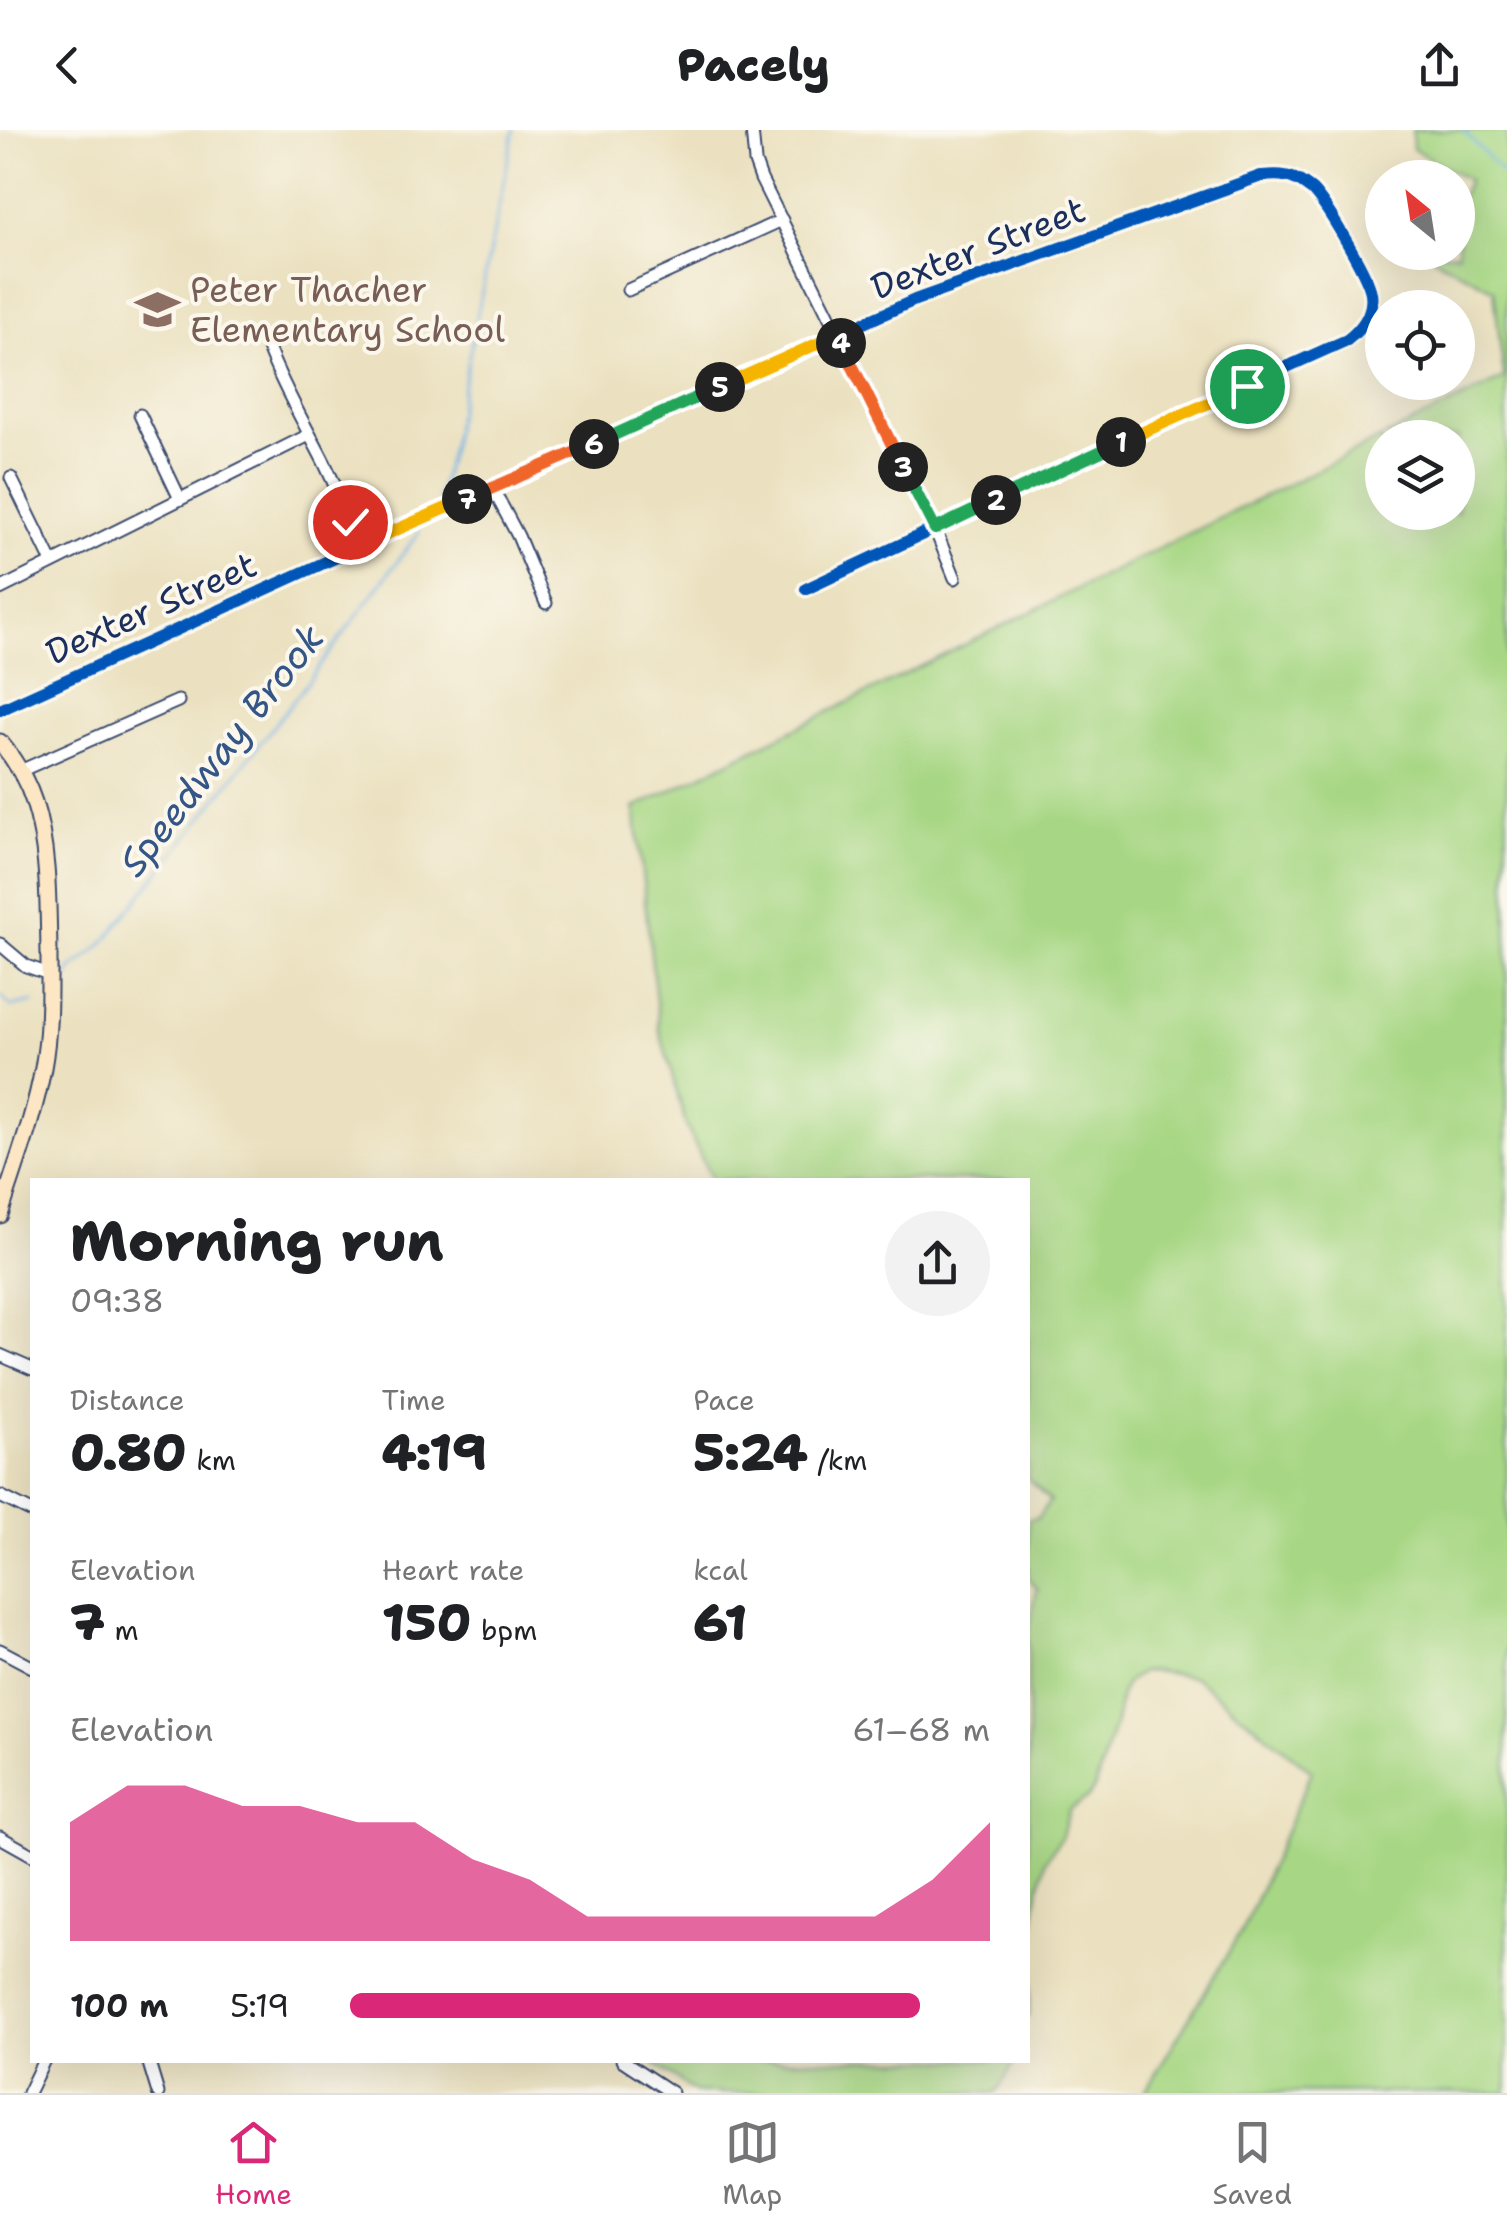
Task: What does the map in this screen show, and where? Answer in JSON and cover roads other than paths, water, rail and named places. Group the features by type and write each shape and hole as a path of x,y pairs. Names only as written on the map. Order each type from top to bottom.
{"main road":[{"path":"0,742 20,771 34,802 41,833 49,974 43,1070 0,1215"}],"street":[{"path":"752,130 754,162 935,529 955,578"},
{"name":"Dexter Street","path":"0,710 915,300 1261,176 1280,174 1312,190 1363,272 1371,294 1370,308 1360,329 1347,340 935,529"},
{"path":"628,290 782,220"},
{"path":"268,348 364,544"},
{"path":"140,415 180,498"},
{"path":"0,589 309,434"},
{"path":"11,478 52,562"},
{"path":"494,489 546,603"},
{"path":"806,589 935,529"},
{"path":"20,771 178,701"},
{"path":"0,944 26,966 49,974"},
{"path":"0,1355 30,1368"},
{"path":"0,1496 30,1511"},
{"path":"0,1650 30,1667"},
{"path":"0,1837 30,1854"},
{"path":"28,2093 43,2063"},
{"path":"149,2063 158,2093"},
{"path":"627,2063 672,2093"}],"waterway":[{"name":"Speedway Brook","path":"438,498 514,130"},
{"name":"Speedway Brook","path":"1463,130 1507,178"},
{"name":"Speedway Brook","path":"59,995 71,970 102,945 298,695 420,531"},
{"name":"Speedway Brook","path":"0,995 11,1007 34,1002"}],"place":[{"name":"Peter Thacher Elementary School","path":"157,309"}]}
